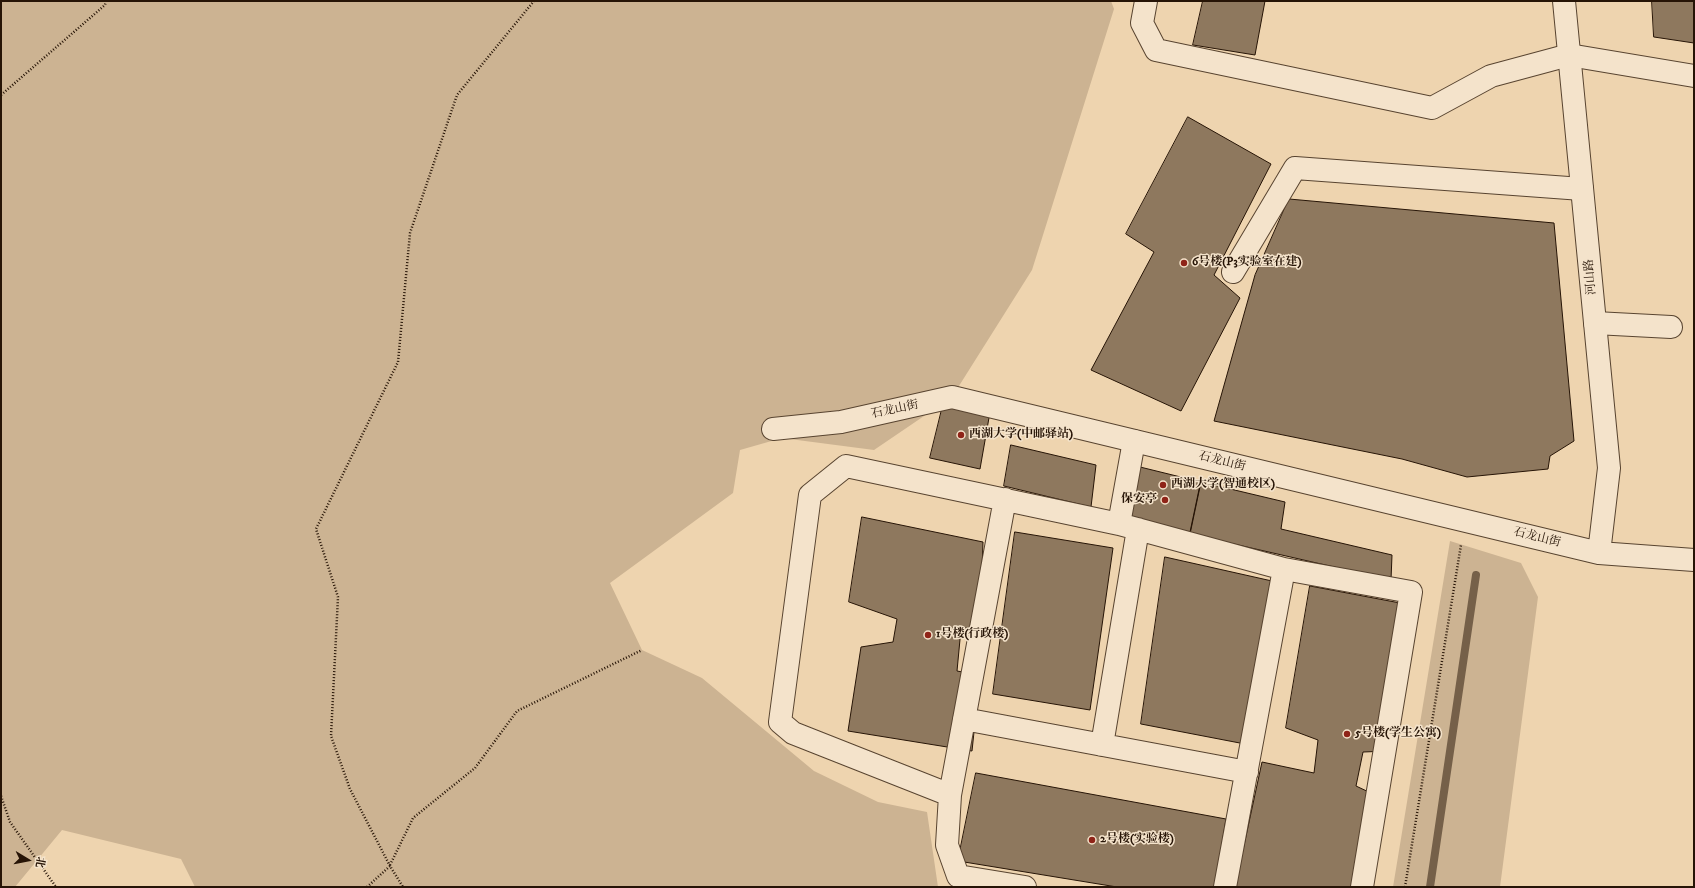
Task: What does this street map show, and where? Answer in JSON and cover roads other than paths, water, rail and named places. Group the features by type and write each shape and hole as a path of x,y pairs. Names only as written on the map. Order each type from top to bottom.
{"street":[{"path":"1146,1 1142,24 1156,50 1432,108 1491,76 1570,55 1694,76"},
{"name":"河山路","path":"1564,1 1609,468 1598,553"},
{"path":"1233,272 1295,168 1582,189"},
{"path":"1595,323 1671,327"},
{"name":"石龙山街","path":"773,429 841,422 952,397 1598,553 1694,560"},
{"path":"1102,745 1128,526 1134,441"},
{"path":"950,795 793,734 780,722 810,495 846,466 1128,526 1284,570 1412,592 1362,887"},
{"path":"1004,500 950,795 947,846 958,876 1025,887"},
{"path":"1225,887 1284,570"},
{"path":"964,719 1246,772"}],"waterway":[{"path":"1430,887 1476,575"}],"place":[{"name":"6号楼(P3实验室在建)","path":"1184,263"},
{"name":"西湖大学(中邮驿站)","path":"961,435"},
{"name":"西湖大学(智通校区)","path":"1163,485"},
{"name":"保安亭","path":"1165,500"},
{"name":"1号楼(行政楼)","path":"928,635"},
{"name":"5号楼(学生公寓)","path":"1347,734"},
{"name":"2号楼(实验楼)","path":"1092,840"}]}
